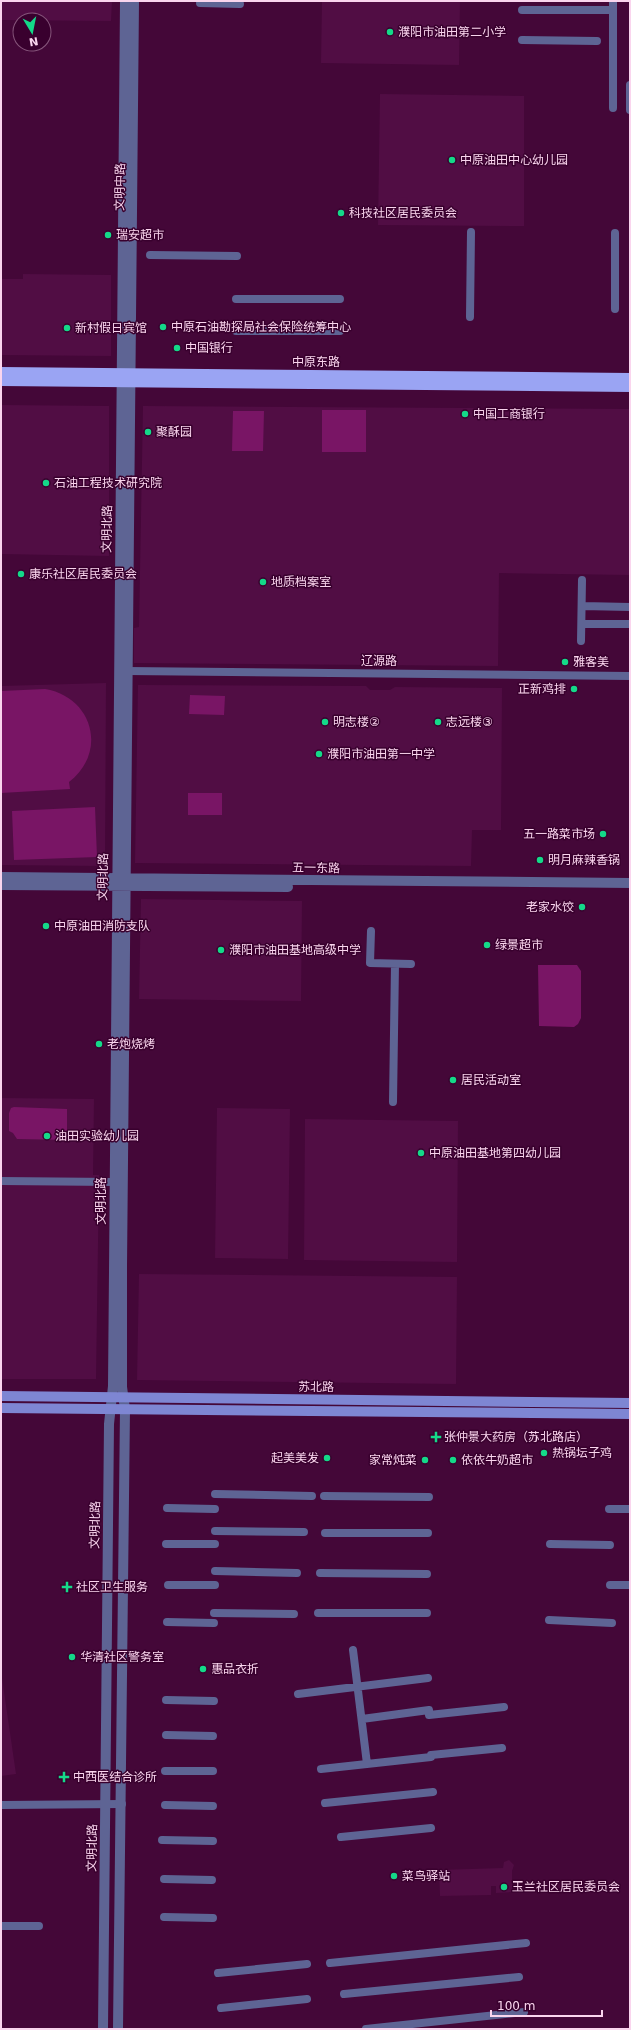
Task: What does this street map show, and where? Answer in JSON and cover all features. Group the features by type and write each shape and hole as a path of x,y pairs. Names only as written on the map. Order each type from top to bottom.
{"main road":[{"name":"中原东路","path":"1,372 126,378 630,387"},
{"name":"中原东路","path":"1,381 126,378 630,378"},
{"name":"苏北路","path":"1,1396 630,1404"},
{"name":"苏北路","path":"1,1408 630,1414"}],"street":[{"name":"文明中路","path":"124,1 126,378"},
{"name":"文明中路","path":"126,378 134,1"},
{"path":"613,1 613,108"},
{"path":"200,3 240,4"},
{"path":"522,10 613,10"},
{"path":"522,40 597,41"},
{"path":"630,85 630,110"},
{"path":"470,316 472,232"},
{"path":"615,233 615,309"},
{"path":"150,255 237,256"},
{"path":"236,299 340,299"},
{"path":"236,331 340,331"},
{"name":"文明北路","path":"103,2029 109,1424 112,1398 114,1182 128,671 126,378"},
{"name":"文明北路","path":"118,2029 122,1804 125,1409 122,1281 121,883 126,378"},
{"path":"581,640 582,580"},
{"path":"582,606 630,607"},
{"path":"582,624 630,624"},
{"name":"辽源路","path":"128,671 630,676"},
{"name":"五一东路","path":"1,877 121,883 630,890"},
{"name":"五一东路","path":"1,885 121,883 630,883"},
{"path":"370,931 370,963 411,964"},
{"path":"393,1102 395,964"},
{"path":"1,1181 114,1182"},
{"path":"215,1494 312,1496"},
{"path":"324,1496 430,1497"},
{"path":"167,1508 215,1509"},
{"path":"609,1509 630,1509"},
{"path":"215,1531 304,1532"},
{"path":"325,1533 428,1533"},
{"path":"166,1544 215,1544"},
{"path":"550,1544 610,1546"},
{"path":"215,1571 297,1573"},
{"path":"320,1573 427,1574"},
{"path":"168,1585 215,1585"},
{"path":"610,1585 630,1585"},
{"path":"214,1613 294,1614"},
{"path":"318,1613 426,1613"},
{"path":"549,1620 612,1623"},
{"path":"167,1622 214,1623"},
{"path":"353,1650 367,1764"},
{"path":"298,1694 428,1678"},
{"path":"166,1700 214,1701"},
{"path":"362,1719 429,1712 504,1707"},
{"path":"166,1735 213,1736"},
{"path":"321,1769 502,1748"},
{"path":"165,1771 213,1771"},
{"path":"326,1803 433,1792"},
{"path":"1,1805 122,1804"},
{"path":"165,1806 213,1806"},
{"path":"341,1837 431,1828"},
{"path":"162,1840 213,1841"},
{"path":"164,1879 212,1880"},
{"path":"164,1917 214,1918"},
{"path":"1,1926 39,1926"},
{"path":"330,1963 526,1943"},
{"path":"218,1973 306,1964"},
{"path":"344,1994 519,1977"},
{"path":"222,2008 307,1999"},
{"path":"366,2029 524,2012"}],"shaded area":[{"path":"1,1 112,1 111,21 52,20 52,12 12,12 12,20 1,20"},
{"name":"濮阳市油田第二小学","path":"322,1 460,1 459,65 321,63"},
{"name":"中原油田中心幼儿园","path":"380,94 524,96 524,226 378,225"},
{"path":"23,274 111,275 111,356 1,355 1,279 23,279"},
{"name":"石油工程技术研究院","path":"1,405 109,406 109,556 1,554"},
{"path":"143,406 630,409 630,575 499,573 498,666 134,663 134,628 139,627"},
{"path":"322,410 366,410 366,452 322,452"},
{"path":"233,411 264,411 263,451 232,451"},
{"path":"106,683 105,866 1,865 1,686"},
{"name":"濮阳市油田第一中学","path":"138,685 366,686 370,690 390,690 395,687 502,688 501,830 472,830 471,866 135,863"},
{"path":"45,689 61,694 74,703 84,714 90,727 91,742 88,756 81,770 69,782 70,789 1,793 1,691"},
{"path":"190,695 225,696 224,715 189,714"},
{"path":"188,793 222,793 222,815 188,815"},
{"path":"95,807 97,857 14,860 12,811"},
{"name":"濮阳市油田基地高级中学","path":"141,899 302,901 301,1001 139,999"},
{"path":"538,965 577,965 581,971 581,1018 578,1024 574,1027 539,1026"},
{"path":"1,1098 94,1099 93,1175 99,1175 96,1379 1,1379"},
{"path":"11,1108 67,1109 67,1140 17,1139 13,1133 9,1131 9,1113"},
{"path":"217,1108 290,1109 288,1259 215,1258"},
{"path":"305,1119 458,1121 457,1262 304,1260"},
{"path":"139,1274 457,1277 456,1384 137,1380"},
{"path":"1,1671 16,1774 1,1776"},
{"path":"509,1860 514,1865 512,1871 512,1892 496,1893 496,1886 491,1886 491,1895 440,1896 439,1870 503,1868 504,1862"}],"place":[{"name":"濮阳市油田第二小学","path":"390,32"},
{"name":"中原油田中心幼儿园","path":"452,160"},
{"name":"科技社区居民委员会","path":"341,213"},
{"name":"瑞安超市","path":"108,235"},
{"name":"中原石油勘探局社会保险统筹中心","path":"163,327"},
{"name":"新村假日宾馆","path":"67,328"},
{"name":"中国银行","path":"177,348"},
{"name":"中国工商银行","path":"465,414"},
{"name":"聚酥园","path":"148,432"},
{"name":"石油工程技术研究院","path":"46,483"},
{"name":"康乐社区居民委员会","path":"21,574"},
{"name":"地质档案室","path":"263,582"},
{"name":"雅客美","path":"565,662"},
{"name":"正新鸡排","path":"574,689"},
{"name":"明志楼②","path":"325,722"},
{"name":"志远楼③","path":"438,722"},
{"name":"濮阳市油田第一中学","path":"319,754"},
{"name":"五一路菜市场","path":"603,834"},
{"name":"明月麻辣香锅","path":"540,860"},
{"name":"老家水饺","path":"582,907"},
{"name":"中原油田消防支队","path":"46,926"},
{"name":"绿景超市","path":"487,945"},
{"name":"濮阳市油田基地高级中学","path":"221,950"},
{"name":"老炮烧烤","path":"99,1044"},
{"name":"居民活动室","path":"453,1080"},
{"name":"油田实验幼儿园","path":"47,1136"},
{"name":"中原油田基地第四幼儿园","path":"421,1153"},
{"name":"张仲景大药房（苏北路店）","path":"436,1437"},
{"name":"热锅坛子鸡","path":"544,1453"},
{"name":"起美美发","path":"327,1458"},
{"name":"家常炖菜","path":"425,1460"},
{"name":"依依牛奶超市","path":"453,1460"},
{"name":"社区卫生服务","path":"67,1587"},
{"name":"华清社区警务室","path":"72,1657"},
{"name":"惠品衣折","path":"203,1669"},
{"name":"中西医结合诊所","path":"64,1777"},
{"name":"菜鸟驿站","path":"394,1876"},
{"name":"玉兰社区居民委员会","path":"504,1887"}]}
